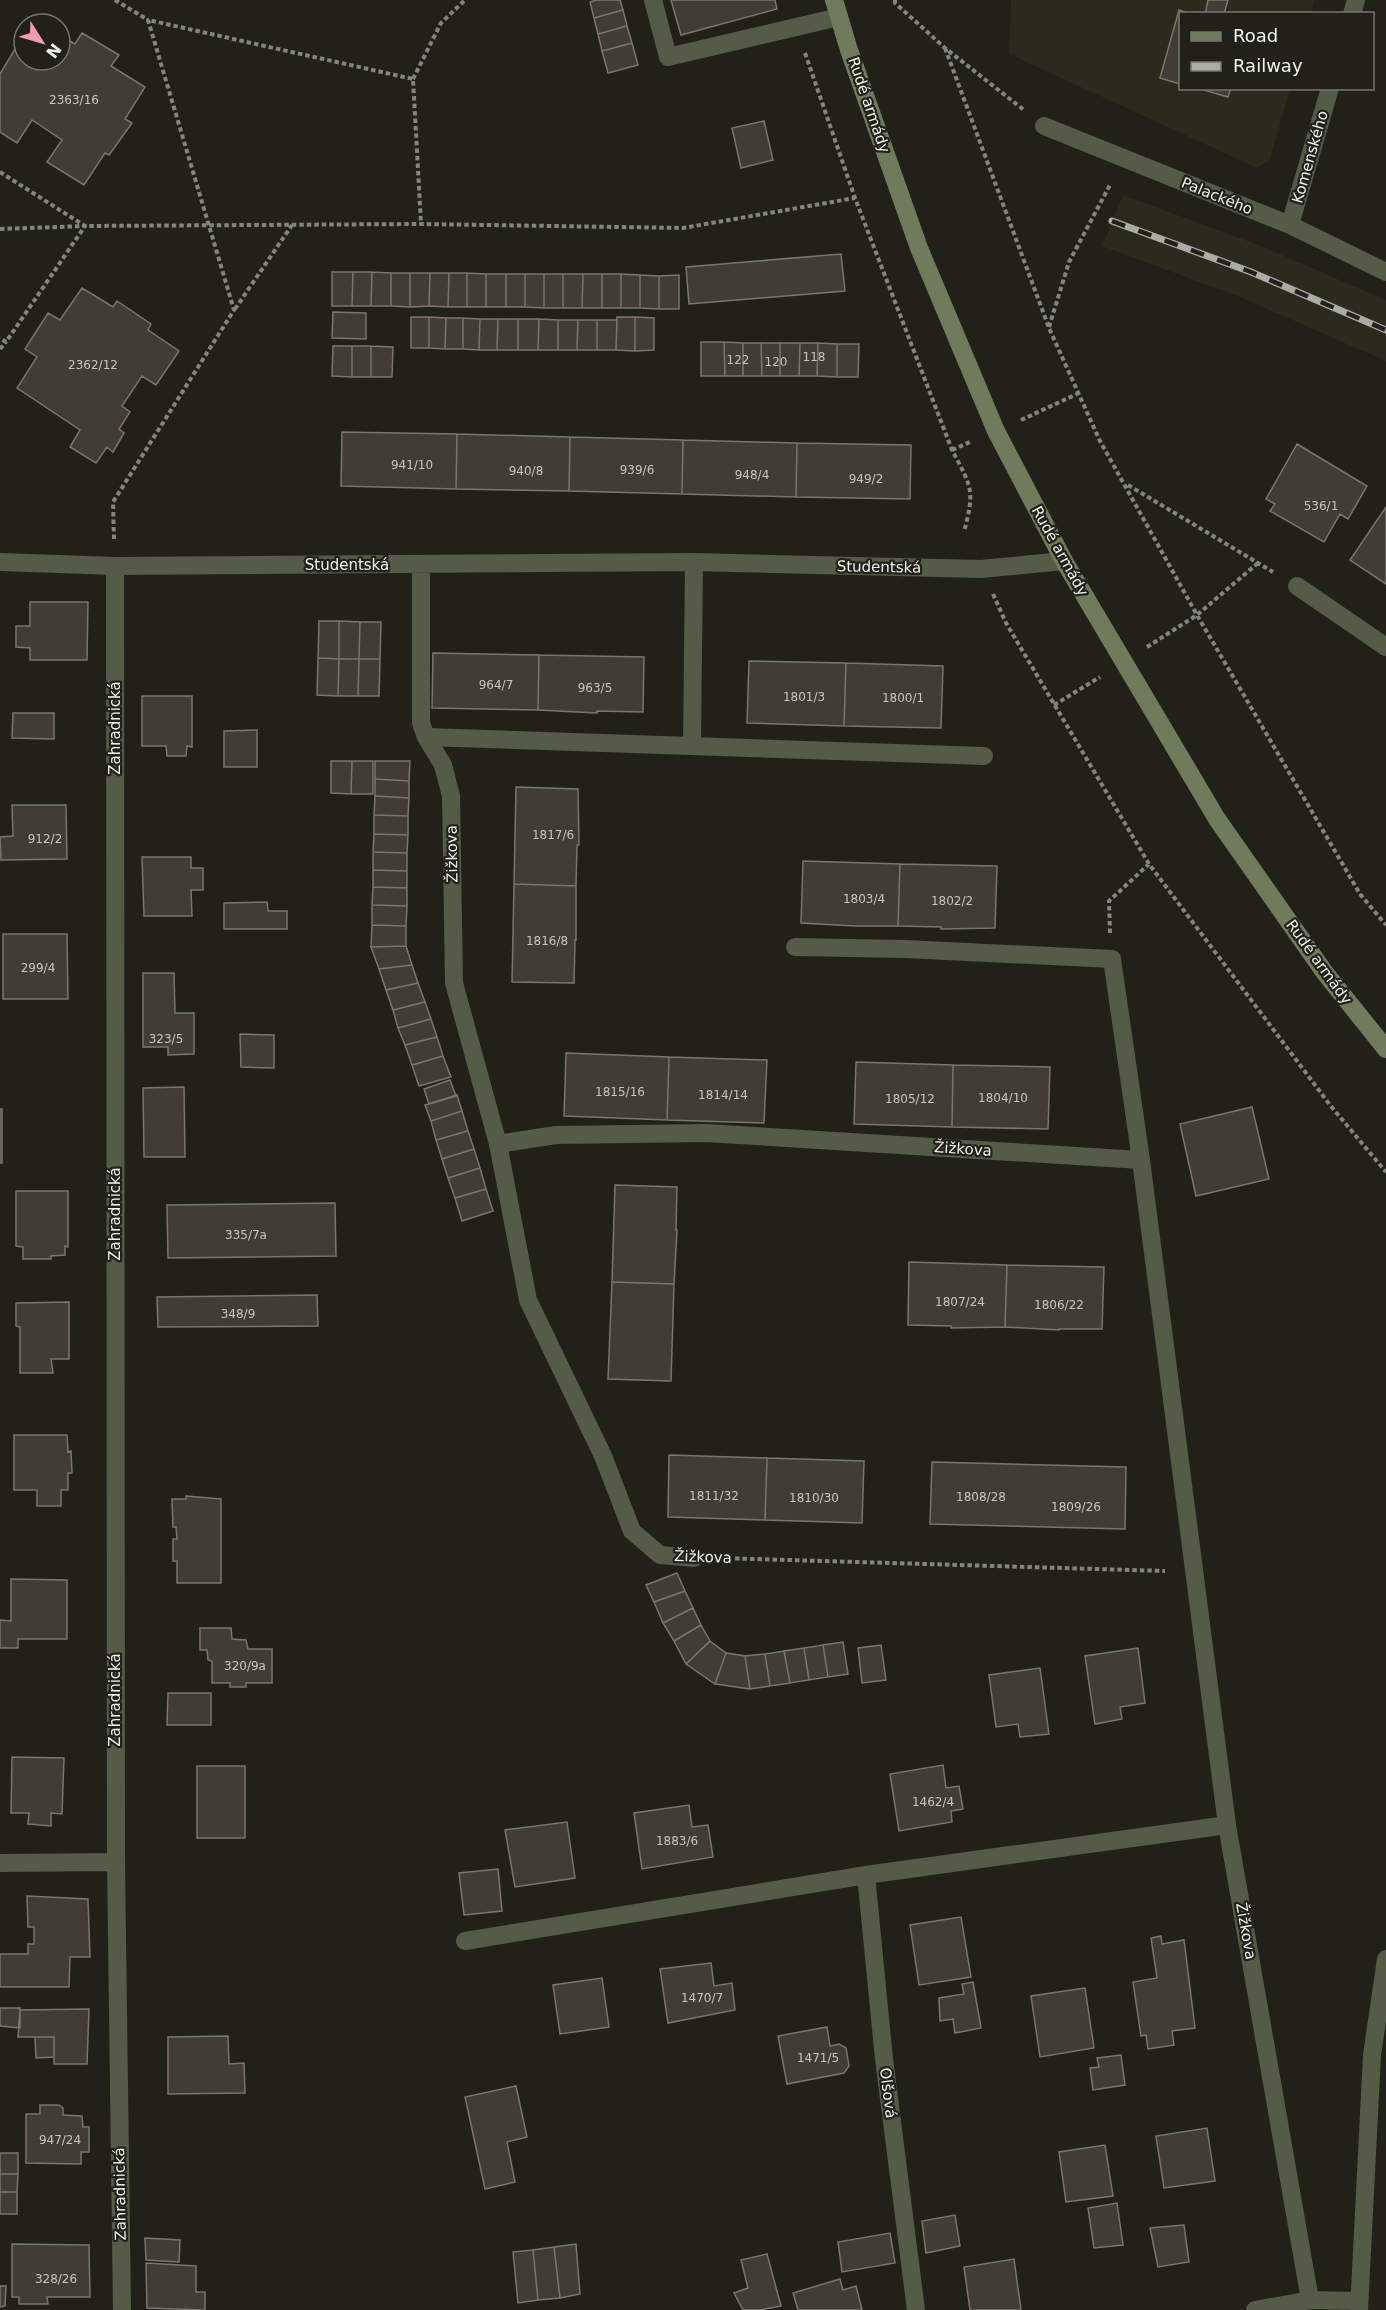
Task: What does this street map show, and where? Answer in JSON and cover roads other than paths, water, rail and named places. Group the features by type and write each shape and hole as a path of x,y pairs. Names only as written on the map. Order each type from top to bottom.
{"main road":[{"name":"Rudé armády","path":"836,8 919,248 996,431 1064,561 1217,819 1325,973 1386,1049"}],"street":[{"path":"653,0 668,57 797,28 836,8"},
{"name":"Komenského","path":"1290,225 1329,90"},
{"name":"Palackého","path":"1044,126 1290,225 1386,272"},
{"name":"Studentská","path":"0,562 115,566 694,562 981,569 1064,561"},
{"path":"692,746 694,562"},
{"name":"Žižkova","path":"422,564 421,723 426,737 443,765 451,796 454,983 498,1144 528,1300 603,1456 632,1531 660,1555 694,1558"},
{"name":"Zahradnická","path":"115,566 116,1862 122,2310"},
{"path":"1297,586 1386,647"},
{"path":"426,737 984,756"},
{"name":"Žižkova","path":"795,947 905,949 1112,959 1141,1160 1227,1825 1310,2300"},
{"name":"Žižkova","path":"498,1144 556,1134 706,1133 1141,1160"},
{"path":"465,1941 866,1875 1227,1825"},
{"path":"0,1863 116,1862"},
{"name":"Olšová","path":"866,1875 884,2060 916,2310"},
{"path":"1255,2310 1310,2300 1359,2306 1372,2055 1386,1959"}],"railway":[{"path":"1112,221 1251,272 1386,330"}]}
